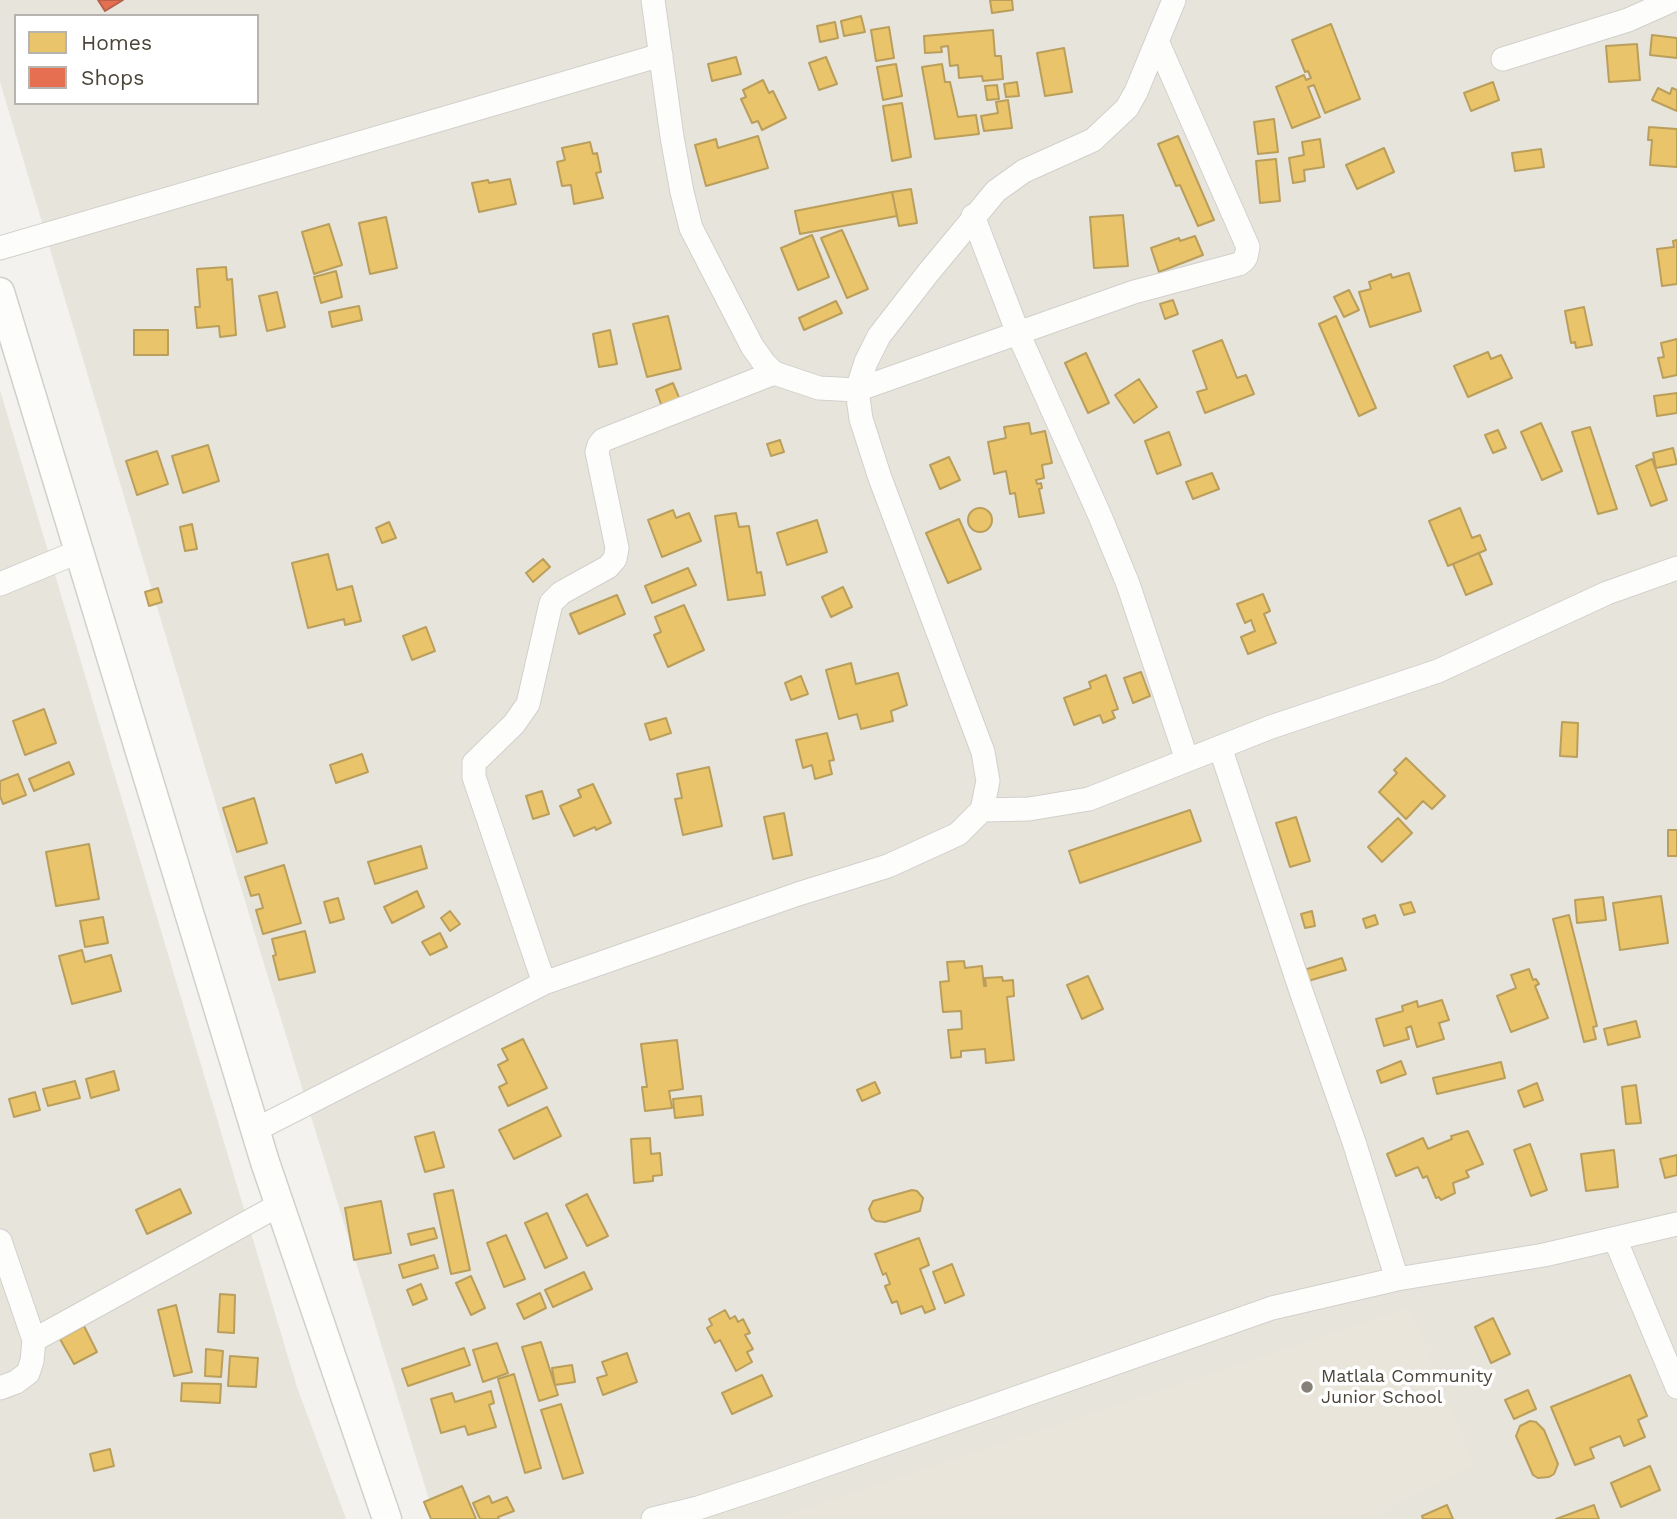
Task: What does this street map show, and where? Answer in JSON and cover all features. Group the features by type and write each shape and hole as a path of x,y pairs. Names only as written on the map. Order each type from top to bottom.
{"street":[{"path":"653,0 681,192 691,228 752,346 774,373 819,388 858,390 1134,292 1239,264 1247,257 1248,247 1157,41"},
{"path":"255,1130 544,983 798,894 888,866 958,834 982,810 988,781 983,752 880,478 861,419 858,390 866,362 879,336 973,216 996,191 1024,171 1094,140 1126,108 1136,92 1174,0"},
{"path":"1503,59 1628,20 1672,0"},
{"path":"0,248 661,55"},
{"path":"973,216 1018,333 1128,584 1188,760"},
{"path":"0,292 255,1130 387,1519"},
{"path":"544,983 474,776 474,763 514,724 528,704 551,603 561,593 608,567 615,559 617,548 597,452 599,444 603,440 774,373"},
{"path":"0,584 80,551"},
{"path":"982,810 1029,809 1089,799 1271,727 1438,671 1607,593 1677,568"},
{"path":"1220,747 1354,1142 1397,1279"},
{"path":"34,1340 279,1205"},
{"path":"653,1519 698,1508 774,1483 1272,1308 1397,1279 1544,1255 1677,1224"},
{"path":"1615,1239 1677,1387"},
{"path":"0,1241 34,1340 28,1373 16,1382 0,1388"}],"shaded area":[{"path":"0,0 1677,0 1677,1519 435,1519 260,951 0,82"},
{"path":"0,390 297,1387 346,1519 0,1519"},
{"name":"Matlala Community Junior School","path":"1410,1308 1475,1466 1380,1510 1384,1519 774,1519"}],"building: Homes":[{"path":"990,0 1012,0 1013,10 992,13"},
{"path":"861,16 865,32 844,36 841,21"},
{"path":"835,22 838,38 820,42 817,26"},
{"path":"1331,24 1360,99 1325,113 1314,85 1308,87 1320,117 1292,128 1276,87 1304,75 1306,80 1311,78 1308,71 1305,72 1292,40"},
{"path":"889,27 894,58 876,61 871,30"},
{"path":"993,30 995,56 1001,56 1003,79 983,81 982,76 959,78 958,65 950,66 948,46 941,47 942,52 925,53 924,36"},
{"path":"1652,35 1677,38 1677,58 1650,55"},
{"path":"1637,44 1640,80 1609,82 1606,46"},
{"path":"1064,48 1072,92 1045,96 1037,53"},
{"path":"736,57 741,74 712,81 708,64"},
{"path":"826,57 837,84 819,90 809,63"},
{"path":"896,64 902,96 883,100 877,67"},
{"path":"942,64 945,82 950,82 958,117 976,115 979,134 935,139 922,67"},
{"path":"763,80 769,93 773,91 786,118 762,130 758,121 752,123 741,99 746,97 743,90"},
{"path":"1017,82 1019,96 1006,97 1004,84"},
{"path":"1493,82 1499,100 1471,111 1464,93"},
{"path":"997,85 999,99 987,100 985,86"},
{"path":"1658,88 1670,94 1672,88 1677,90 1677,111 1652,100"},
{"path":"1008,100 1012,128 984,131 981,116 998,113 996,102"},
{"path":"902,103 911,157 892,161 883,106"},
{"path":"1274,119 1278,152 1258,154 1254,122"},
{"path":"1649,127 1677,129 1677,167 1650,165 1652,140 1648,140"},
{"path":"758,136 768,168 706,186 695,145 716,139 718,148"},
{"path":"1178,136 1214,220 1198,226 1180,185 1176,186 1158,144"},
{"path":"1320,139 1324,167 1304,170 1305,181 1293,183 1289,158 1304,155 1302,142"},
{"path":"590,142 593,154 597,153 601,172 596,173 603,198 574,204 571,185 562,186 557,162 565,160 562,148"},
{"path":"1384,148 1394,172 1357,189 1346,165"},
{"path":"1541,149 1544,167 1515,171 1512,153"},
{"path":"1276,159 1280,201 1260,203 1256,161"},
{"path":"510,179 516,204 479,212 472,183"},
{"path":"911,189 917,223 899,226 892,192"},
{"path":"892,192 897,216 800,234 795,211"},
{"path":"1123,215 1128,266 1094,268 1090,217"},
{"path":"386,217 397,268 370,274 359,223"},
{"path":"329,224 342,265 314,274 302,232"},
{"path":"842,230 868,289 847,298 821,238"},
{"path":"812,235 829,277 798,290 781,248"},
{"path":"1195,236 1203,255 1159,272 1151,248 1179,238 1180,241"},
{"path":"1677,240 1677,284 1662,286 1657,249 1674,247 1673,241"},
{"path":"226,267 227,280 232,279 236,335 220,337 219,326 197,328 195,307 200,307 197,269"},
{"path":"336,271 342,297 321,303 314,277"},
{"path":"1409,273 1421,311 1370,327 1359,292 1371,289 1369,282 1391,274 1392,278"},
{"path":"1349,290 1359,310 1344,317 1334,297"},
{"path":"277,292 285,327 267,331 259,296"},
{"path":"1173,300 1178,314 1165,319 1160,304"},
{"path":"836,301 842,313 804,330 799,318"},
{"path":"359,306 362,320 332,327 329,312"},
{"path":"1584,307 1592,345 1576,348 1575,342 1571,343 1565,311"},
{"path":"668,316 681,369 647,377 633,324"},
{"path":"1336,316 1376,408 1359,416 1319,324"},
{"path":"134,330 168,330 168,355 134,355"},
{"path":"610,330 617,364 599,367 593,334"},
{"path":"1677,339 1677,375 1663,378 1658,358 1664,357 1661,343"},
{"path":"1222,340 1237,378 1246,375 1254,394 1205,413 1197,392 1207,389 1193,351"},
{"path":"1488,352 1491,359 1501,355 1512,378 1468,397 1454,366"},
{"path":"1086,353 1109,403 1088,413 1065,363"},
{"path":"1139,379 1157,407 1134,423 1115,395"},
{"path":"673,383 680,400 662,407 656,390"},
{"path":"1677,393 1677,413 1657,416 1654,396"},
{"path":"1029,423 1031,434 1045,431 1052,463 1042,465 1044,478 1036,480 1037,484 1041,483 1042,488 1039,489 1044,513 1019,517 1015,493 1010,494 1006,471 994,474 988,442 1006,438 1004,427"},
{"path":"1541,423 1562,471 1542,480 1521,432"},
{"path":"1590,427 1617,509 1598,514 1572,432"},
{"path":"1498,430 1506,448 1493,453 1485,435"},
{"path":"1169,432 1181,465 1157,474 1145,441"},
{"path":"780,440 784,452 771,456 767,444"},
{"path":"208,445 219,481 183,493 172,456"},
{"path":"1673,448 1677,464 1656,468 1653,453"},
{"path":"157,451 168,484 137,495 126,461"},
{"path":"949,457 960,480 940,489 930,465"},
{"path":"1652,459 1667,500 1651,506 1636,466"},
{"path":"1212,473 1219,489 1193,499 1186,482"},
{"path":"980,508 991,515 992,520 985,531 980,532 969,525 968,520 975,509"},
{"path":"1460,508 1472,538 1480,535 1486,550 1448,566 1429,521"},
{"path":"673,510 676,518 689,513 701,541 662,557 648,520"},
{"path":"736,513 739,527 749,526 757,573 761,572 765,595 728,600 715,516"},
{"path":"959,519 981,569 948,583 926,533"},
{"path":"817,520 827,552 787,565 777,533"},
{"path":"389,522 396,538 382,543 376,528"},
{"path":"192,524 197,549 185,551 180,527"},
{"path":"1479,553 1492,584 1466,595 1453,564"},
{"path":"328,554 337,590 352,586 361,621 345,625 344,619 308,628 292,563"},
{"path":"543,559 550,567 533,582 526,573"},
{"path":"688,568 696,585 652,603 645,586"},
{"path":"843,587 852,607 831,617 822,597"},
{"path":"158,588 162,602 149,606 145,592"},
{"path":"1263,594 1270,611 1264,614 1276,643 1248,654 1241,637 1255,631 1251,620 1245,623 1237,604"},
{"path":"617,595 625,614 579,634 570,614"},
{"path":"684,605 704,650 668,667 654,635 661,632 655,617"},
{"path":"426,627 435,651 412,660 403,636"},
{"path":"851,663 856,684 898,673 907,705 891,711 893,721 861,729 857,714 839,719 826,670"},
{"path":"1141,672 1150,696 1133,703 1124,678"},
{"path":"1106,675 1118,709 1112,711 1115,718 1103,723 1100,715 1074,725 1064,698 1091,688 1089,682"},
{"path":"801,676 808,694 791,700 785,683"},
{"path":"44,709 56,743 25,755 13,721"},
{"path":"666,718 671,733 650,740 645,724"},
{"path":"1562,722 1578,723 1577,757 1560,756"},
{"path":"827,733 834,760 829,761 832,774 815,779 812,765 803,768 796,740"},
{"path":"362,754 368,772 336,783 330,765"},
{"path":"1406,758 1445,796 1432,809 1423,801 1406,819 1379,792 1397,773 1394,770"},
{"path":"69,762 74,774 34,791 29,779"},
{"path":"709,767 722,826 683,835 675,799 682,798 677,774"},
{"path":"18,774 26,795 3,804 0,781"},
{"path":"593,784 611,823 574,836 560,806 581,797 578,790"},
{"path":"542,791 549,814 533,819 526,796"},
{"path":"254,798 267,843 237,852 223,808"},
{"path":"1190,810 1201,841 1080,883 1069,851"},
{"path":"784,813 792,855 773,859 764,817"},
{"path":"1296,817 1310,861 1290,867 1276,823"},
{"path":"1398,818 1412,833 1382,862 1368,847"},
{"path":"1668,830 1677,830 1677,856 1668,856"},
{"path":"89,844 99,899 56,906 46,852"},
{"path":"421,846 427,868 375,884 368,862"},
{"path":"284,865 301,923 263,934 256,910 263,908 259,894 251,896 245,877"},
{"path":"417,891 424,907 392,923 384,907"},
{"path":"1661,896 1668,943 1620,950 1613,903"},
{"path":"1603,897 1606,920 1577,923 1575,900"},
{"path":"338,898 344,919 330,923 324,902"},
{"path":"1411,902 1415,912 1404,915 1400,905"},
{"path":"450,911 460,924 450,931 441,918"},
{"path":"1312,911 1315,926 1305,928 1301,914"},
{"path":"1375,915 1378,924 1366,928 1363,919"},
{"path":"1569,915 1597,1026 1593,1027 1596,1039 1584,1042 1553,919"},
{"path":"103,917 108,943 85,947 80,921"},
{"path":"305,931 315,972 279,980 272,939"},
{"path":"440,933 447,947 430,955 422,942"},
{"path":"82,950 85,962 111,955 121,991 72,1004 59,956"},
{"path":"1342,958 1346,970 1308,981 1304,970"},
{"path":"964,961 965,968 982,966 984,986 985,978 1002,977 1003,981 1013,980 1014,996 1007,997 1014,1060 986,1063 985,1049 961,1051 961,1057 951,1058 948,1030 962,1029 961,1011 943,1012 940,982 949,981 947,962"},
{"path":"1529,969 1533,980 1536,979 1539,984 1535,986 1548,1018 1511,1032 1497,996 1516,988 1511,975"},
{"path":"1088,976 1103,1009 1082,1019 1067,985"},
{"path":"1442,1000 1449,1020 1439,1023 1444,1039 1417,1047 1411,1026 1406,1028 1409,1039 1384,1046 1376,1019 1403,1011 1402,1006 1417,1001 1418,1007"},
{"path":"1636,1021 1640,1037 1608,1045 1604,1029"},
{"path":"523,1039 547,1088 508,1106 499,1087 507,1083 498,1065 508,1060 502,1049"},
{"path":"677,1040 683,1089 669,1091 672,1108 645,1111 642,1087 647,1087 641,1044"},
{"path":"1401,1061 1406,1074 1381,1083 1377,1071"},
{"path":"1501,1062 1505,1078 1437,1094 1433,1078"},
{"path":"114,1071 119,1090 91,1098 86,1079"},
{"path":"75,1081 80,1098 48,1106 43,1089"},
{"path":"875,1082 880,1093 862,1101 857,1090"},
{"path":"1537,1083 1543,1100 1524,1107 1518,1091"},
{"path":"1636,1085 1641,1123 1626,1124 1622,1087"},
{"path":"35,1092 40,1110 14,1117 9,1099"},
{"path":"701,1096 703,1115 675,1118 673,1099"},
{"path":"547,1107 561,1136 514,1159 499,1130"},
{"path":"1468,1131 1483,1164 1466,1171 1469,1177 1453,1183 1455,1193 1441,1200 1436,1198 1427,1176 1423,1178 1418,1167 1396,1176 1387,1154 1423,1138 1428,1149 1452,1139 1451,1136"},
{"path":"434,1132 444,1167 425,1172 415,1137"},
{"path":"650,1138 651,1154 660,1153 662,1175 653,1176 653,1181 634,1183 631,1139"},
{"path":"1530,1144 1547,1190 1531,1196 1514,1150"},
{"path":"1614,1150 1618,1187 1586,1191 1581,1154"},
{"path":"1677,1155 1677,1175 1665,1178 1660,1159"},
{"path":"180,1189 191,1213 147,1234 136,1210"},
{"path":"453,1190 470,1270 451,1274 434,1194"},
{"path":"917,1191 923,1198 920,1211 885,1222 872,1218 869,1209 873,1201"},
{"path":"587,1194 608,1236 587,1246 566,1205"},
{"path":"381,1201 391,1253 354,1260 345,1208"},
{"path":"547,1213 567,1258 545,1268 525,1223"},
{"path":"434,1228 437,1238 411,1245 408,1234"},
{"path":"506,1235 525,1279 504,1287 487,1243"},
{"path":"919,1238 929,1265 920,1269 935,1309 925,1313 922,1306 901,1314 897,1301 892,1303 885,1286 890,1284 886,1273 883,1275 875,1254"},
{"path":"434,1255 438,1268 403,1278 399,1265"},
{"path":"952,1264 964,1295 945,1303 933,1272"},
{"path":"584,1272 592,1289 553,1307 545,1290"},
{"path":"471,1276 485,1308 471,1315 456,1283"},
{"path":"421,1284 427,1299 413,1305 407,1290"},
{"path":"540,1293 546,1308 524,1319 517,1304"},
{"path":"220,1294 235,1295 234,1333 218,1332"},
{"path":"176,1305 192,1372 174,1376 158,1310"},
{"path":"725,1310 730,1319 735,1316 738,1322 743,1319 750,1333 745,1335 753,1349 747,1352 752,1362 736,1371 720,1340 715,1343 707,1328 712,1325 709,1319"},
{"path":"1493,1318 1510,1354 1491,1363 1475,1327"},
{"path":"84,1326 97,1352 74,1364 60,1339"},
{"path":"541,1342 558,1395 539,1401 522,1347"},
{"path":"497,1343 508,1373 483,1382 473,1350"},
{"path":"464,1348 470,1365 408,1386 402,1369"},
{"path":"206,1349 223,1351 221,1377 205,1376"},
{"path":"627,1353 637,1382 603,1395 597,1378 607,1375 602,1362"},
{"path":"230,1356 258,1358 256,1387 228,1386"},
{"path":"572,1365 575,1382 555,1385 552,1368"},
{"path":"514,1374 541,1468 525,1473 498,1379"},
{"path":"762,1375 772,1396 732,1414 722,1393"},
{"path":"1630,1375 1647,1416 1638,1420 1645,1437 1624,1446 1620,1436 1590,1448 1594,1458 1575,1465 1551,1407"},
{"path":"182,1383 221,1384 220,1403 181,1401"},
{"path":"1528,1390 1536,1409 1514,1419 1505,1400"},
{"path":"491,1391 494,1403 489,1405 496,1427 468,1435 465,1426 441,1433 431,1399 452,1393 455,1402"},
{"path":"561,1404 583,1473 563,1479 541,1410"},
{"path":"1530,1421 1536,1422 1544,1430 1558,1464 1554,1474 1549,1477 1538,1478 1533,1475 1516,1436 1520,1426"},
{"path":"110,1449 114,1466 94,1471 90,1454"},
{"path":"1650,1466 1660,1490 1621,1507 1611,1483"},
{"path":"462,1486 476,1519 431,1519 424,1502"},
{"path":"489,1496 492,1503 507,1497 514,1511 498,1517 499,1519 480,1519 473,1503"},
{"path":"1447,1505 1453,1519 1423,1519 1422,1516"},
{"path":"1594,1505 1599,1519 1556,1519"}],"building: Shops":[{"path":"98,0 123,0 105,11"}],"place":[{"name":"Matlala Community Junior School","path":"1307,1387"}]}
